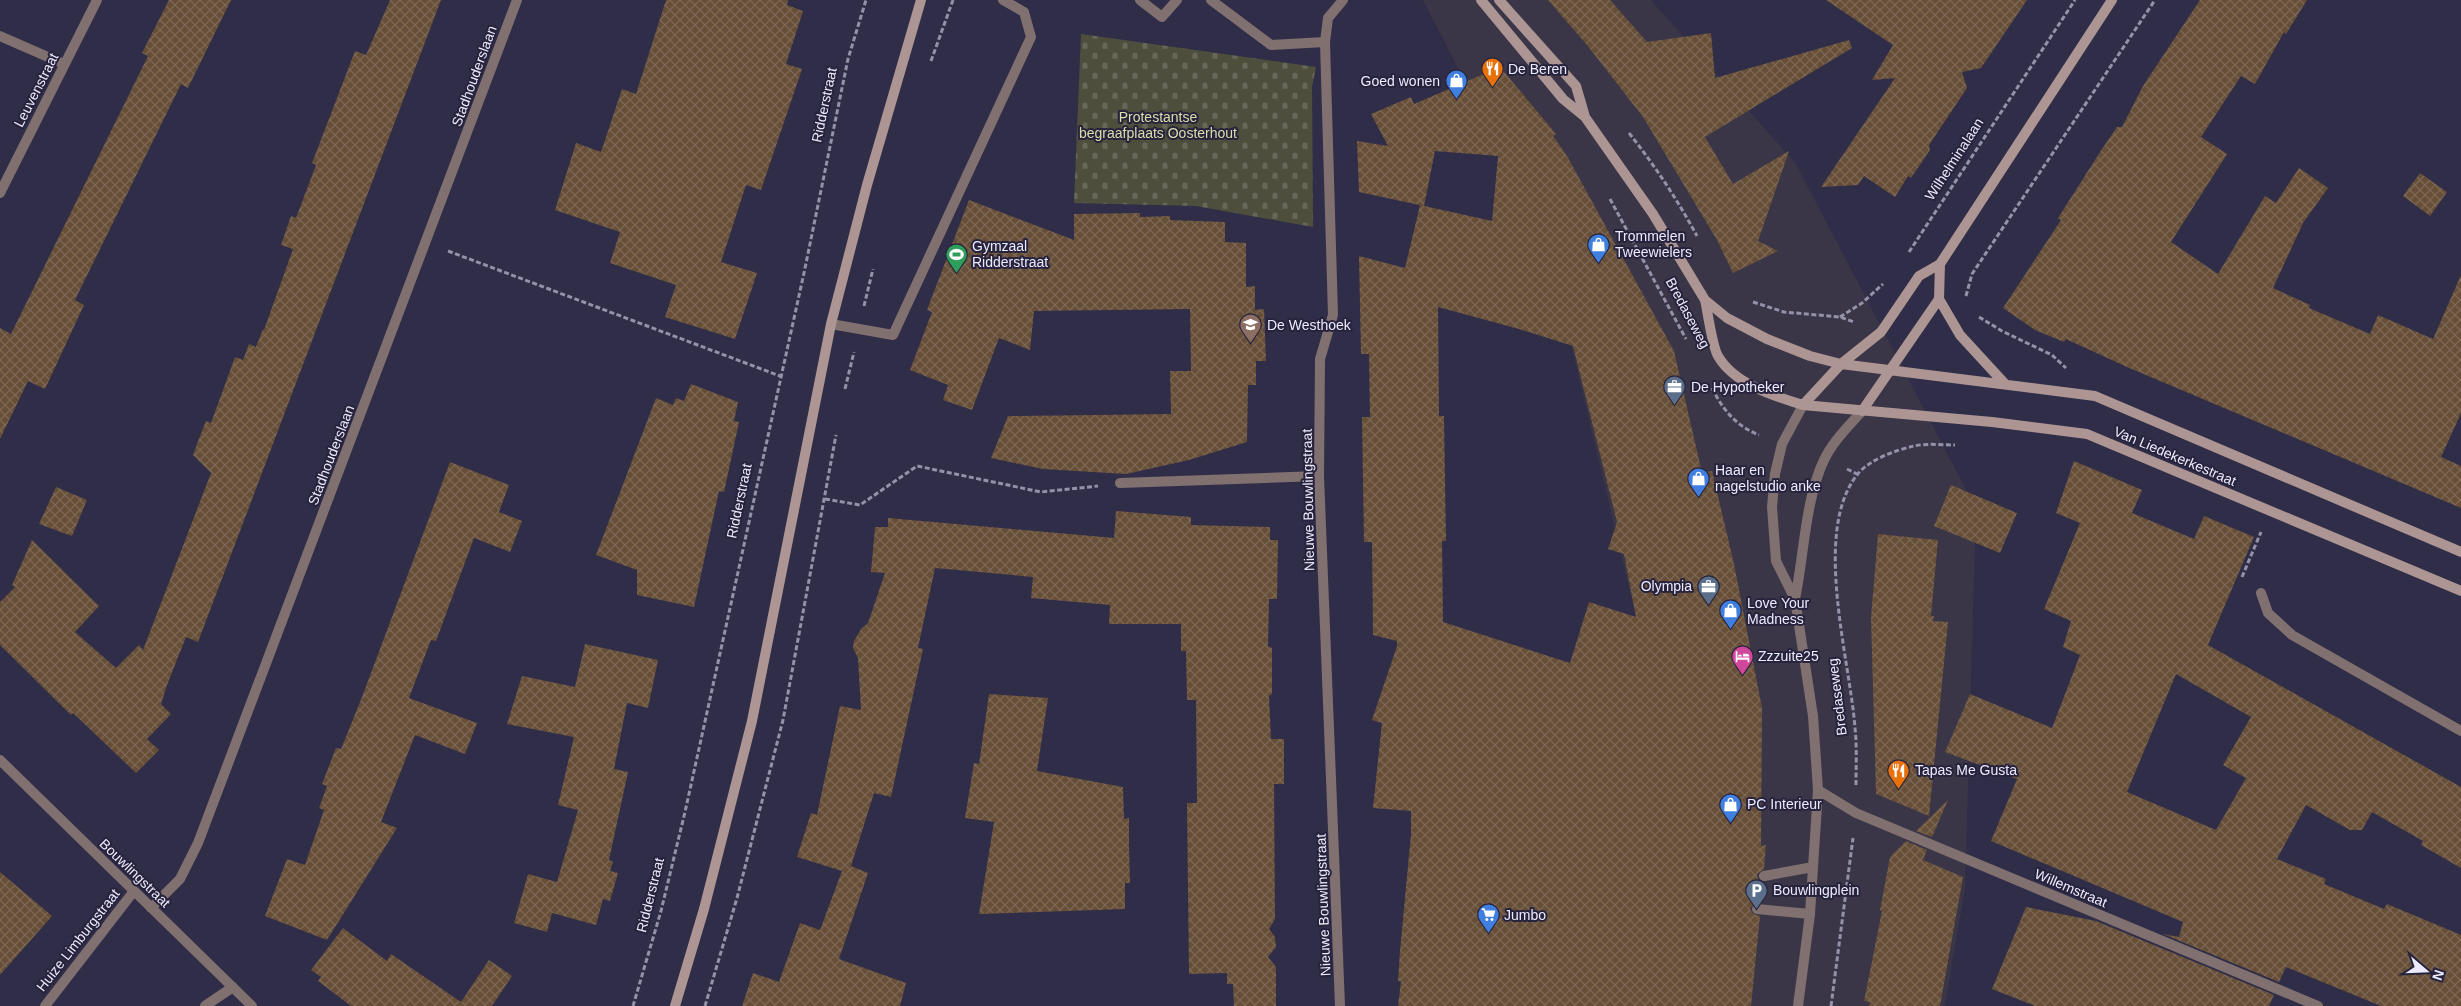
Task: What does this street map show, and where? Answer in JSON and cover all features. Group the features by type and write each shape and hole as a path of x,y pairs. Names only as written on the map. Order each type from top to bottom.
{"street":[{"name":"Leuvenstraat","path":"0,192 97,0"},
{"name":"Stadhouderslaan","path":"151,908 180,879 198,843 517,0"},
{"path":"675,1006 704,908 752,721 831,324 867,185 921,0"},
{"path":"831,324 893,335 1031,37 1024,12 1003,0"},
{"path":"1140,0 1162,17 1177,0"},
{"path":"1211,0 1271,44 1325,42"},
{"name":"Nieuwe Bouwlingstraat","path":"1340,1006 1319,476 1320,358 1332,315 1325,42 1328,18 1343,0"},
{"name":"Bredaseweg","path":"1481,0 1563,99 1585,116 1653,214 1706,300 1727,318 1766,340 1810,356 1840,364 1890,371 1862,411 1824,459 1810,511 1794,599"},
{"name":"Bredaseweg","path":"1499,0 1576,86 1585,116"},
{"path":"1803,405 1840,364 1881,332 1919,276 1940,264 2112,0"},
{"path":"0,36 64,64"},
{"path":"1940,264 1940,299 1960,335 2005,384"},
{"path":"1890,371 1940,299"},
{"name":"Bredaseweg","path":"1706,300 1718,356 1733,373 1738,378 1786,400 1803,405 1782,444 1775,474 1772,507 1776,561 1794,599 1813,716 1818,790 1810,914 1798,1006"},
{"name":"Van Liedekerkestraat","path":"1890,371 2095,396 2461,552"},
{"name":"Van Liedekerkestraat","path":"1803,405 1992,422 2087,434 2461,591"},
{"path":"1120,484 1319,476"},
{"path":"2261,593 2268,613 2292,635 2461,731"},
{"name":"Bouwlingstraat","path":"0,760 252,1006"},
{"name":"Willemstraat","path":"1818,790 1856,813 2318,1006"},
{"path":"1764,876 1813,867"},
{"name":"Huize Limburgstraat","path":"45,1006 134,891"},
{"path":"1757,910 1810,914"},
{"path":"205,1006 233,987"}],"path":[{"name":"Ridderstraat","path":"633,1006 661,911 685,812 848,59 866,0"},
{"path":"929,68 954,0"},
{"name":"Wilhelminalaan","path":"1907,255 2075,0"},
{"path":"1966,303 1966,294 1972,274 2154,0"},
{"name":"Bredaseweg","path":"1606,192 1690,347"},
{"path":"427,242 780,376"},
{"path":"843,399 874,263"},
{"path":"1784,312 1840,317 1862,303 1887,280"},
{"path":"1976,314 2002,331 2052,355 2095,396"},
{"path":"1708,381 1721,406"},
{"path":"705,1006 737,898 783,720 838,426"},
{"name":"Bredaseweg","path":"1831,1006 1856,813 1855,728 1835,576 1839,519 1846,495 1858,474 1891,454 1914,446 1936,445"},
{"path":"825,499 860,505 917,466 1041,492 1120,484"},
{"path":"2261,593 2241,581 2270,510"}],"shaded area":[{"path":"1423,0 1651,0 1796,164 1976,509 1965,888 1945,1006 1413,1006 1666,743 1546,239"}],"green space":[{"name":"Protestantse begraafplaats Oosterhout","path":"1081,34 1316,67 1312,87 1313,227 1196,206 1074,203"}],"building":[{"path":"169,0 231,0 188,88 181,84 75,300 84,305 45,389 28,381 0,439 0,328 11,334 148,56 142,53"},
{"path":"390,0 441,0 198,642 186,637 167,685 161,704 171,714 147,739 159,750 136,773 73,713 71,715 0,645 0,602 15,587 12,585 32,540 99,606 75,632 116,668 139,645 143,650 211,473 193,455 200,436 206,421 211,423 235,357 243,360 249,344 256,347 264,330 293,249 281,245 291,216 296,218 316,165 312,163 355,51 366,55"},
{"path":"666,0 788,0 787,5 803,11 786,64 802,69 761,190 746,185 721,262 757,273 735,339 665,317 676,285 610,263 620,232 555,210 576,143 601,152 622,89 636,94"},
{"path":"1548,0 1610,0 1647,42 1711,33 1715,78 1849,40 1852,48 1705,137 1733,184 1789,151 1758,241 1778,251 1733,273 1717,240 1643,117 1587,45"},
{"path":"1826,0 2027,0 1981,68 1962,72 1967,88 1929,145 1930,150 1911,178 1908,176 1895,197 1864,176 1858,185 1821,187 1895,78 1872,80 1893,45"},
{"path":"2200,0 2307,0 2286,34 2284,32 2255,84 2241,76 2201,137 2227,154 2171,242 2218,274 2265,196 2276,203 2299,168 2328,188 2303,223 2273,288 2310,305 2309,308 2370,334 2378,315 2433,339 2461,275 2461,413 2441,457 2461,466 2461,508 2127,367 2066,339 2064,342 2035,330 2003,308 2061,220 2058,218 2102,149 2117,127 2122,127 2143,86"},
{"path":"1500,67 1556,134 1553,136 1567,156 1674,351 1702,473 1712,471 1734,564 1762,708 1761,846 1766,845 1764,869 1757,874 1758,880 1763,883 1761,902 1754,903 1750,909 1753,914 1760,916 1751,1006 1398,1006 1401,981 1398,981 1400,951 1411,834 1411,811 1373,808 1382,723 1372,720 1397,646 1397,641 1373,635 1372,542 1364,542 1362,417 1370,417 1369,354 1361,354 1359,256 1405,268 1420,205 1359,192 1357,141 1388,146 1371,114 1411,97 1414,104","holes":["1435,151 1498,156 1492,221 1424,206","1438,307 1573,346 1617,522 1608,549 1624,554 1636,617 1589,602 1570,663 1443,622 1442,541 1446,541 1444,416 1439,416"]},
{"path":"2420,173 2447,192 2430,216 2403,196"},
{"path":"969,200 1074,240 1074,214 1140,213 1140,217 1170,216 1170,220 1225,222 1225,242 1246,243 1246,287 1255,286 1255,310 1264,309 1266,361 1256,361 1256,385 1248,385 1247,442 1189,460 1126,474 1043,469 991,458 1008,416 1171,414 1170,371 1191,371 1190,309 1034,311 1030,350 999,338 972,410 943,400 948,385 910,370 932,312 927,310"},
{"path":"691,384 738,402 734,421 739,422 724,492 719,491 694,607 637,595 637,570 596,555 656,398 673,405 676,398 684,401"},
{"path":"2074,461 2142,490 2132,513 2194,539 2204,516 2254,537 2208,645 2461,787 2461,868 2421,845 2423,841 2372,812 2362,830 2350,830 2306,805 2277,859 2326,879 2324,884 2384,909 2387,904 2461,935 2461,1006 2381,1006 2286,967 2279,982 2163,934 2179,937 2183,922 1991,841 2017,779 1945,752 1970,694 2052,728 2080,655 2063,647 2071,621 2044,609 2080,523 2056,513","holes":["2176,674 2251,717 2223,765 2246,778 2216,830 2127,792"]},
{"path":"450,462 509,485 499,512 522,521 510,552 474,538 436,641 431,640 409,698 477,723 465,754 415,735 381,822 397,828 327,940 265,916 287,859 305,865 324,810 319,808 327,786 322,784 336,748 341,749 362,697"},
{"path":"1951,485 2017,513 2000,553 1934,526"},
{"path":"56,487 87,500 72,536 39,524"},
{"path":"1116,511 1191,517 1191,525 1270,527 1270,540 1278,540 1277,599 1269,599 1268,646 1272,648 1272,694 1269,696 1271,739 1284,739 1284,784 1274,784 1275,919 1269,929 1275,937 1276,947 1268,957 1276,967 1276,1006 1234,1006 1233,984 1227,984 1227,973 1189,974 1187,803 1197,803 1196,700 1187,700 1186,651 1181,651 1181,624 1109,624 1110,605 1031,598 1033,577 935,568 918,648 923,649 891,797 874,793 851,866 868,873 839,959 906,983 900,1006 742,1006 753,973 779,982 800,923 820,930 842,871 797,857 811,813 817,815 840,706 861,710 858,658 853,648 854,641 861,629 868,623 885,573 871,572 875,527 888,527 888,518 1114,538"},
{"path":"1878,534 1938,540 1931,616 1934,616 1933,621 1948,622 1929,816 1876,794 1871,617"},
{"path":"585,644 658,660 648,708 627,703 614,769 628,772 609,860 613,862 610,871 618,873 610,901 603,899 596,925 552,913 547,932 514,923 528,874 557,882 578,810 558,805 574,737 507,724 522,676 575,687"},
{"path":"989,694 1048,698 1037,771 1123,787 1124,819 1129,818 1130,883 1125,883 1125,909 979,914 994,822 965,818 974,763 979,764"},
{"path":"1948,800 1932,837 1916,831"},
{"path":"1906,841 1927,850 1923,860 1963,877 1940,1006 1869,1006 1870,1002 1864,1001 1882,911 1880,910 1890,857"},
{"path":"0,872 52,916 0,975"},
{"path":"2026,907 2096,921 2274,995 2269,1006 2035,1006 1992,989"},
{"path":"343,928 387,961 391,954 461,1002 489,960 512,976 492,1006 351,1006 318,981 321,977 311,970"}],"place":[{"name":"De Beren","path":"1492,88"},
{"name":"Goed wonen","path":"1456,100"},
{"name":"Trommelen Tweewielers","path":"1599,263"},
{"name":"Gymzaal Ridderstraat","path":"956,273"},
{"name":"De Westhoek","path":"1251,344"},
{"name":"De Hypotheker","path":"1675,406"},
{"name":"Haar en nagelstudio anke","path":"1699,497"},
{"name":"Olympia","path":"1708,605"},
{"name":"Love Your Madness","path":"1731,630"},
{"name":"Zzzuite25","path":"1742,675"},
{"name":"Tapas Me Gusta","path":"1899,789"},
{"name":"PC Interieur","path":"1731,823"},
{"name":"Bouwlingplein","path":"1757,909"},
{"name":"Jumbo","path":"1488,934"}]}
